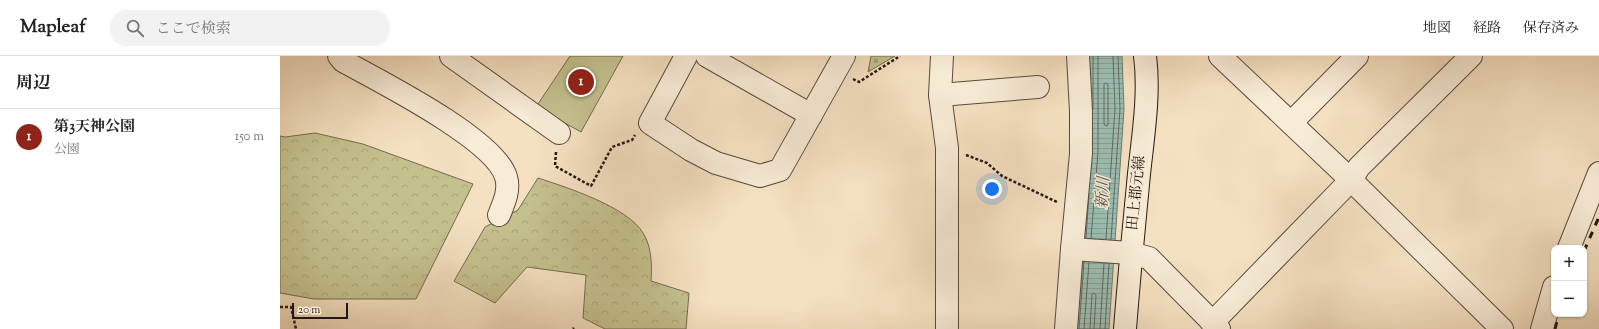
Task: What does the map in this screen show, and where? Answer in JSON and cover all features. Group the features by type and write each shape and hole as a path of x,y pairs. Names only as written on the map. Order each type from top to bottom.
{"street":[{"path":"339,56 343,61 453,124 496,158 506,177 506,198 500,215"},
{"path":"451,56 559,133"},
{"path":"686,56 650,123 691,150 716,163 760,176 780,170 840,62"},
{"path":"707,56 811,115"},
{"path":"942,56 940,95 947,148 947,329"},
{"path":"1066,329 1081,154 1081,111 1078,56"},
{"name":"田上郡元線","path":"1125,329 1130,253 1144,130 1146,68 1144,56"},
{"path":"1220,56 1351,180 1502,329"},
{"path":"1291,123 1357,56"},
{"path":"1072,248 1130,253 1149,258 1216,326 1351,180 1359,167 1471,56"},
{"path":"940,95 1038,87"},
{"path":"1570,245 1599,173"},
{"path":"1542,329 1551,298"}],"path":[{"path":"840,62 859,82 900,56"},
{"path":"559,133 555,166 591,186 612,147 632,140 638,129 650,123"},
{"path":"609,143 612,147"},
{"path":"947,148 987,163 1002,176 1075,211"},
{"path":"280,306 290,308 296,329"}],"green space":[{"path":"570,56 623,56 581,132 536,107"},
{"path":"871,56 895,56 868,72"},
{"path":"315,133 363,144 473,184 416,299 314,299 280,293 280,136 285,137"},
{"path":"538,178 595,199 624,215 635,224 646,238 650,250 651,281 689,293 686,329 605,329 583,318 586,275 527,267 495,303 454,281 485,227 518,210"}],"water":[{"name":"新川","path":"1089,56 1122,56 1124,109 1109,329 1075,329 1089,151"}],"railway":[{"path":"1587,245 1599,217"},
{"path":"1555,329 1558,317"}],"place":[{"name":"第3天神公園","path":"581,82"}]}
